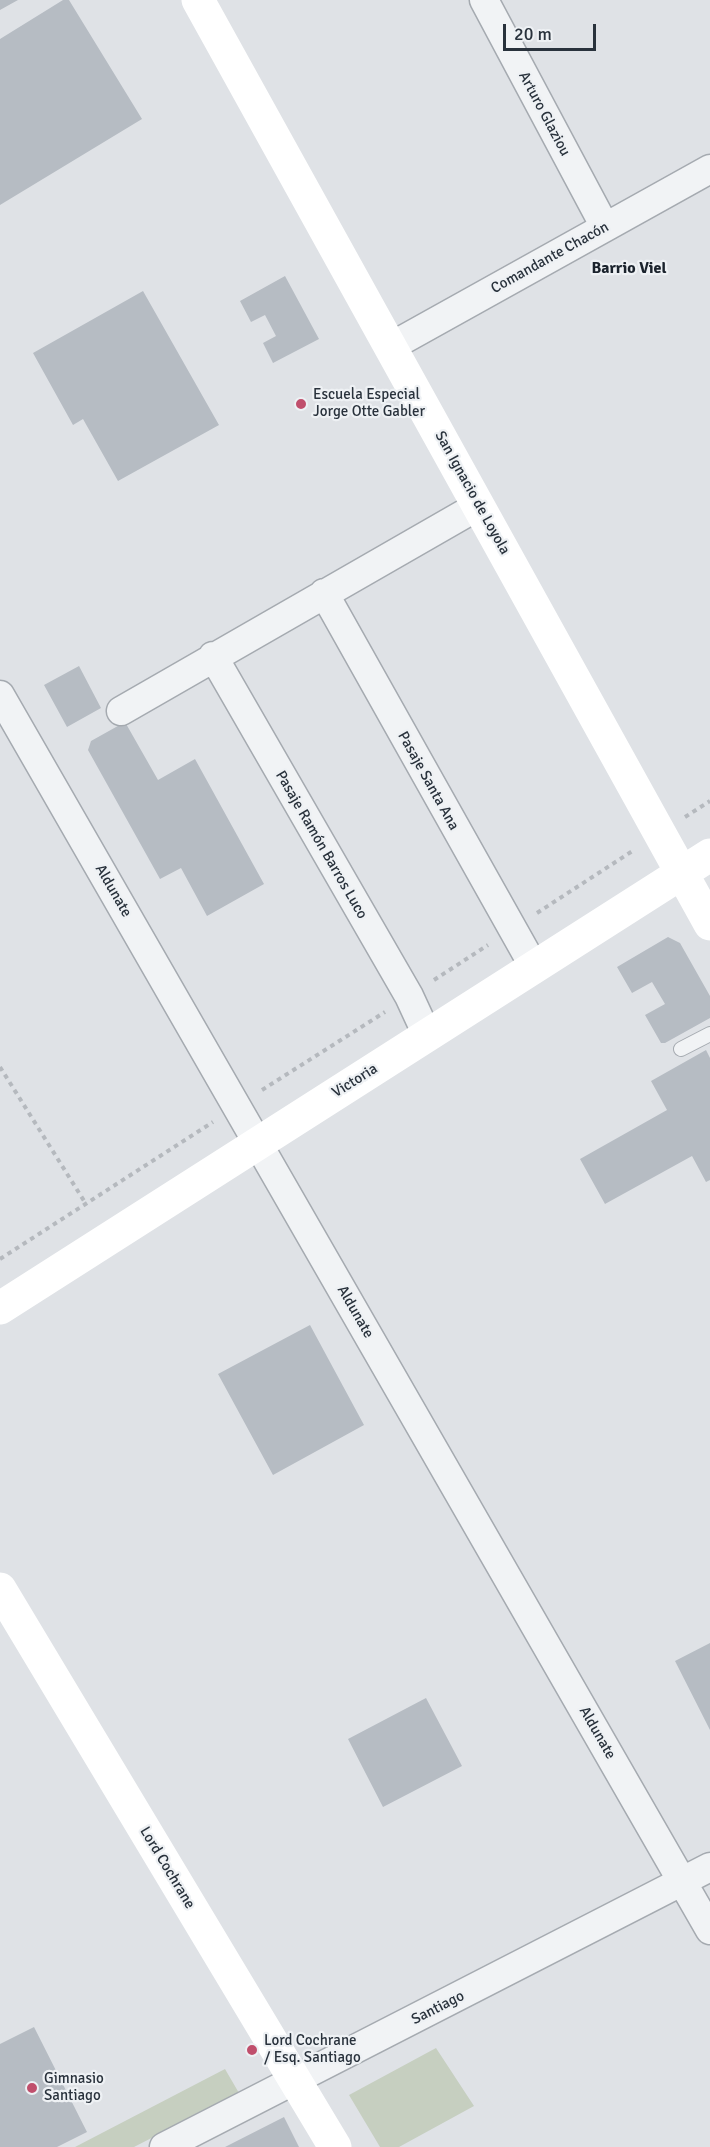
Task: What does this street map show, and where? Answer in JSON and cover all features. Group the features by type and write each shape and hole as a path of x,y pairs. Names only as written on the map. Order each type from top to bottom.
{"street":[{"name":"San Ignacio de Loyola","path":"198,0 710,924"},
{"name":"Arturo Glaziou","path":"484,0 605,227"},
{"name":"Comandante Chacón","path":"390,347 710,169"},
{"path":"121,711 213,656 478,506"},
{"name":"Pasaje Santa Ana","path":"324,593 511,930 534,967"},
{"name":"Pasaje Ramón Barros Luco","path":"213,656 409,996 427,1035"},
{"name":"Aldunate","path":"0,695 710,1930"},
{"name":"Victoria","path":"0,1308 710,855"},
{"name":"Lord Cochrane","path":"0,1588 335,2147"},
{"name":"Santiago","path":"164,2147 710,1867"}],"lane":[{"path":"681,1049 710,1034"}],"path":[{"path":"0,1259 660,833"},
{"path":"0,1067 86,1204"}],"green space":[{"path":"436,2048 474,2106 399,2147 380,2147 349,2095"},
{"path":"225,2069 239,2093 134,2147 75,2147"}],"building":[{"path":"0,0 18,0 0,10"},
{"path":"63,0 69,0 142,119 0,205 0,39"},
{"path":"285,276 319,339 273,363 263,343 276,336 265,315 251,322 240,301"},
{"path":"143,291 219,425 118,481 83,419 73,425 33,353"},
{"path":"79,666 101,708 67,727 44,685"},
{"path":"125,722 158,780 195,759 264,884 207,916 181,868 160,879 88,750 91,741"},
{"path":"668,937 680,943 710,996 710,1018 665,1043 661,1043 645,1015 665,1004 652,982 632,993 617,967"},
{"path":"706,1050 710,1058 710,1180 706,1182 692,1156 605,1204 580,1159 667,1110 651,1081"},
{"path":"310,1325 364,1425 273,1475 218,1374"},
{"path":"710,1643 710,1730 675,1661"},
{"path":"426,1698 462,1766 383,1807 348,1739"},
{"name":"Gimnasio Santiago","path":"34,2027 87,2132 57,2147 0,2147 0,2044"},
{"path":"284,2117 299,2147 225,2147"}],"place":[{"name":"Escuela Especial Jorge Otte Gabler","path":"301,404"},
{"name":"Lord Cochrane / Esq. Santiago","path":"252,2050"},
{"name":"Gimnasio Santiago","path":"32,2088"}],"district":[{"name":"Barrio Viel","path":"629,269"}]}
